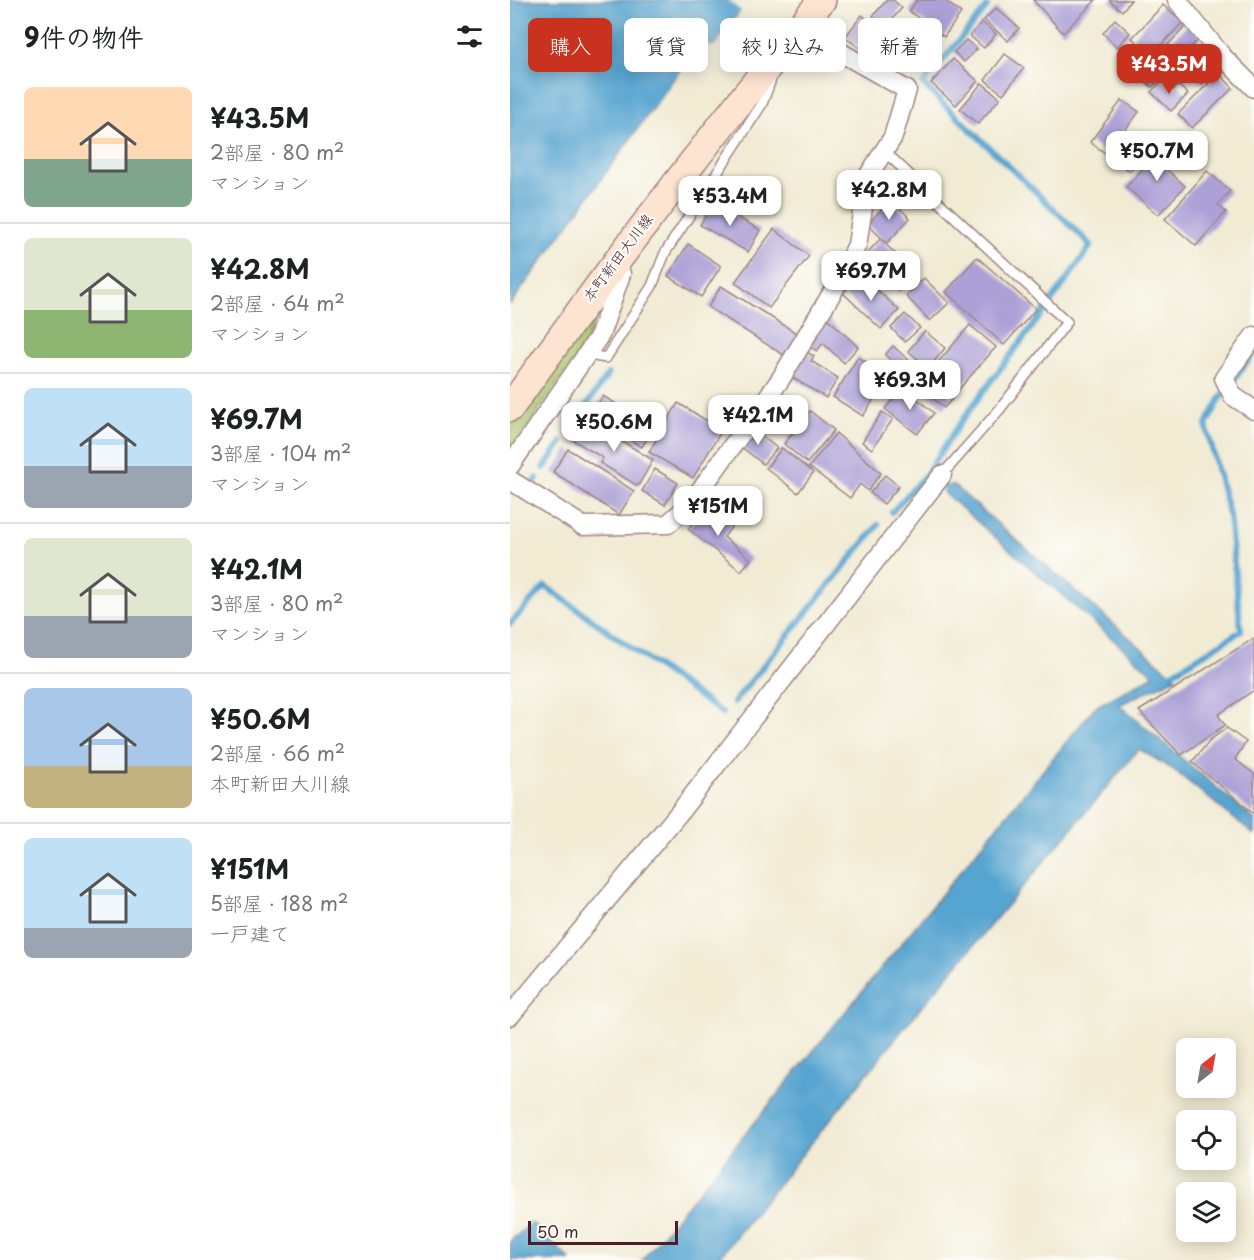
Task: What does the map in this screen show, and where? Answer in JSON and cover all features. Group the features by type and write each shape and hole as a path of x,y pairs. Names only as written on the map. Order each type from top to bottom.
{"main road":[{"name":"本町新田大川線","path":"807,18 822,0"},
{"name":"本町新田大川線","path":"510,408 616,260 764,72"}],"street":[{"path":"1177,0 1222,56 1254,88"},
{"path":"510,480 583,526 668,524 692,503 800,350 857,245 868,176 893,136 907,90 846,55"},
{"path":"510,465 589,355 600,335 621,274 616,260"},
{"path":"1254,336 1224,378 1228,387 1254,410"},
{"path":"510,1016 679,813 942,475"}],"lane":[{"path":"589,355 606,358 652,286 665,253 762,104 773,76 770,72"},
{"path":"884,152 1067,322 1000,410 942,475"}],"green space":[{"path":"611,283 584,347 510,451 510,430"}],"water":[{"path":"510,0 749,0 736,18 720,18 720,39 715,46 708,46 708,18 624,18 624,72 679,72 510,305"},
{"path":"952,484 1176,678 1119,705 1254,819 1254,835 1174,770 1139,749 909,1022 717,1260 642,1260 1095,707 1154,675 943,492"},
{"path":"532,1223 570,1260 510,1260 510,1241"}],"pier":[{"path":"728,0 752,0 739,18 736,18 741,11"},
{"path":"720,39 717,48 708,48 708,46 715,46"},
{"path":"680,72 682,72 510,308"}],"building":[{"path":"887,0 893,0 902,8 893,18 873,16"},
{"path":"917,0 944,0 961,13 944,37 942,36 942,18 918,18 909,11"},
{"path":"1033,0 1096,0 1063,33"},
{"path":"1109,0 1131,0 1122,11"},
{"path":"1163,5 1183,22 1151,56 1132,38"},
{"path":"996,8 1019,28 1008,41 984,20"},
{"path":"1115,19 1130,33 1117,47 1103,33"},
{"path":"858,20 858,47 846,36"},
{"path":"982,22 996,34 984,48 970,36"},
{"path":"1188,24 1201,37 1152,87 1139,75"},
{"path":"966,40 977,49 964,62 954,52"},
{"path":"1005,54 1024,68 1003,94 985,80"},
{"path":"1211,54 1221,65 1202,84 1192,73"},
{"path":"1186,57 1196,67 1181,81 1172,71"},
{"path":"953,59 978,81 956,105 931,83"},
{"path":"1219,73 1233,88 1192,128 1178,114"},
{"path":"1163,80 1173,90 1178,85 1188,94 1171,111 1151,92"},
{"path":"982,83 1000,98 978,124 960,109"},
{"path":"1122,100 1139,112 1118,139 1141,156 1130,171 1090,142"},
{"path":"1166,143 1178,153 1165,168 1185,186 1158,215 1126,187"},
{"path":"1207,171 1230,191 1218,205 1226,212 1196,246 1165,219"},
{"path":"891,200 910,218 887,243 867,224"},
{"path":"713,203 760,230 748,252 700,225"},
{"path":"774,229 809,256 769,308 735,282"},
{"path":"880,239 915,272 898,291 862,259"},
{"path":"688,244 721,266 701,297 668,276"},
{"path":"977,257 1036,309 1004,345 946,292"},
{"path":"861,275 899,310 881,329 843,293"},
{"path":"924,278 949,303 930,321 906,296"},
{"path":"721,286 801,336 788,358 708,307"},
{"path":"905,314 920,328 905,342 891,328"},
{"path":"824,315 858,347 844,363 823,343 817,351 807,344"},
{"path":"970,325 996,347 953,396 928,374"},
{"path":"925,331 945,348 929,368 908,351"},
{"path":"893,346 952,399 944,408 885,355"},
{"path":"803,350 814,356 811,361 838,378 826,398 788,375"},
{"path":"858,357 889,377 863,416 833,397"},
{"path":"903,387 934,413 917,434 885,409"},
{"path":"603,396 631,413 620,432 591,415"},
{"path":"774,397 800,418 789,432 763,411"},
{"path":"678,403 722,430 693,478 649,452"},
{"path":"810,411 834,430 807,463 784,444"},
{"path":"882,412 893,419 872,449 862,442"},
{"path":"585,419 653,460 638,486 600,463 603,458 573,440"},
{"path":"630,422 650,434 642,447 622,435"},
{"path":"752,428 777,448 763,464 739,445"},
{"path":"836,433 881,473 868,491 860,484 850,498 809,467"},
{"path":"782,448 813,473 798,493 766,468"},
{"path":"568,449 634,491 619,515 553,472"},
{"path":"655,469 678,483 665,505 642,491"},
{"path":"885,475 899,486 884,504 870,493"},
{"path":"707,505 733,525 724,537 751,559 741,571 688,529"},
{"path":"1254,638 1254,690 1218,715 1225,725 1181,755 1139,711"},
{"path":"1227,728 1246,742 1235,759 1254,774 1254,814 1192,762 1210,740"}],"waterway":[{"path":"953,494 928,472 967,414 1091,245 923,84 987,7"},
{"path":"1166,677 1241,631 1229,515 1206,425 1220,399 1254,353"},
{"path":"570,430 608,374"},
{"path":"544,468 562,442"},
{"path":"892,512 928,472"},
{"path":"533,484 537,478"},
{"path":"734,702 878,525"},
{"path":"510,624 545,586 722,713"}]}
